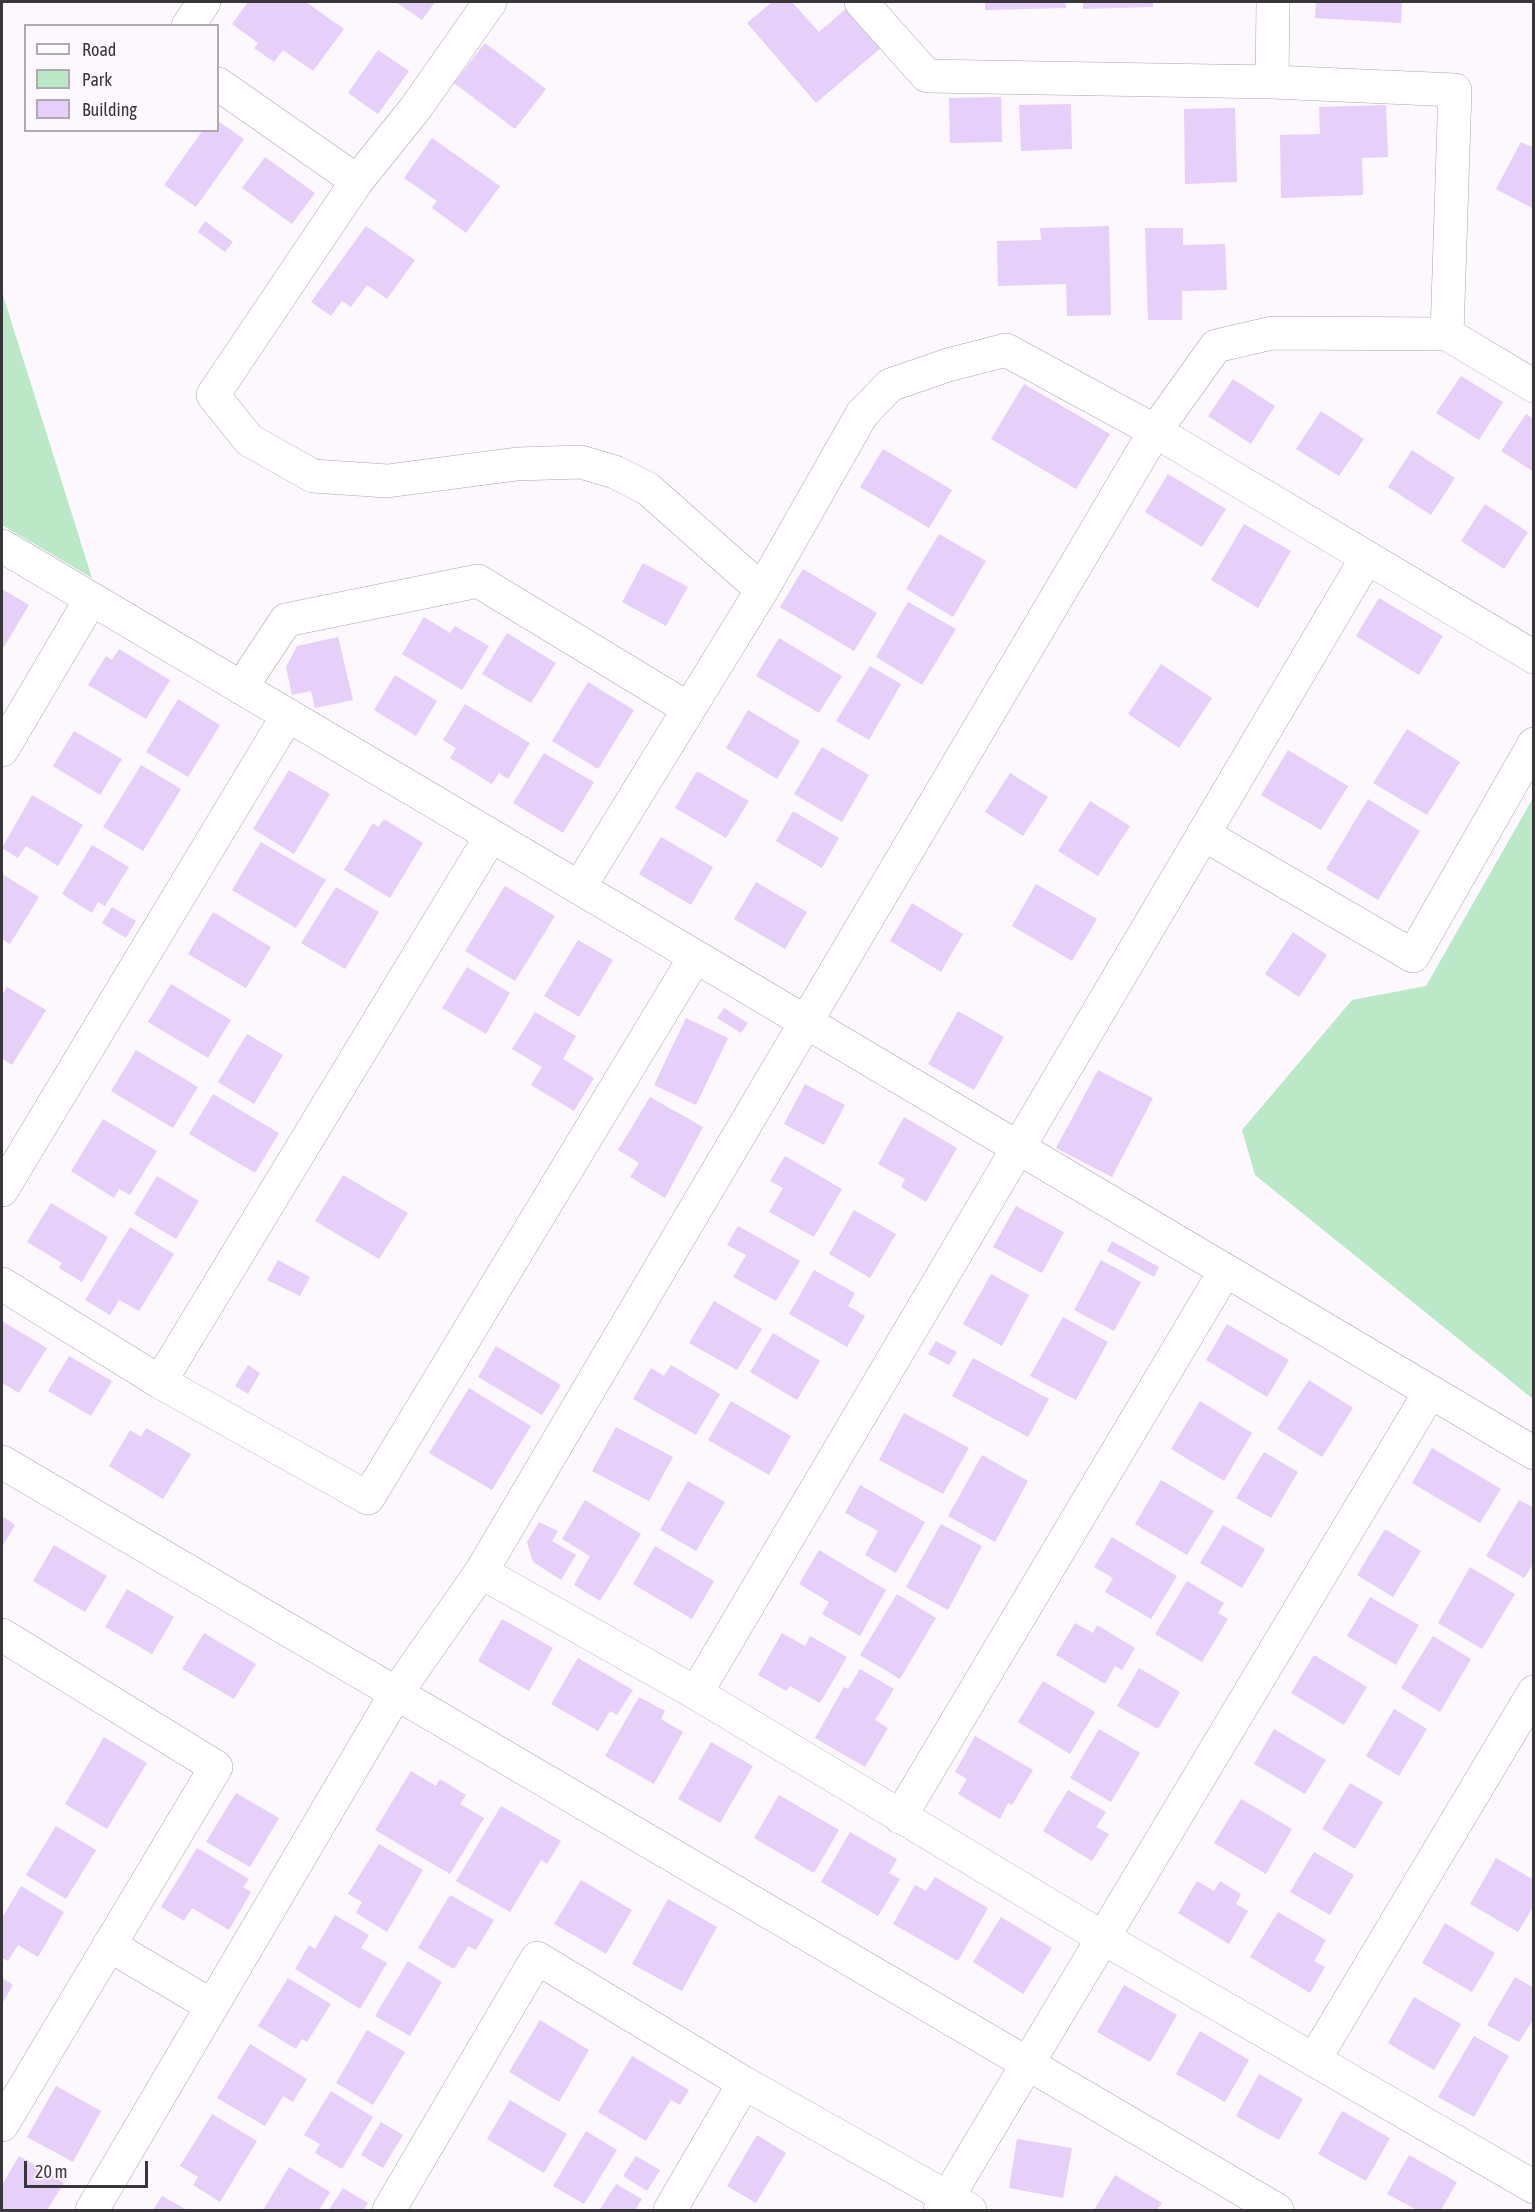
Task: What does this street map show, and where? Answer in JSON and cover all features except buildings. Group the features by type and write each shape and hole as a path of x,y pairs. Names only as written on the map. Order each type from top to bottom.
{"street":[{"path":"189,24 204,2"},
{"path":"490,2 415,109 357,181 213,394 249,440 313,476 387,481 517,464 581,462 615,472 648,489 762,590"},
{"path":"861,2 927,76 1272,81 1455,90 1447,334"},
{"path":"1272,81 1273,2"},
{"path":"219,85 357,181"},
{"path":"93,2211 395,1695 481,1572 1155,431 1216,346 1272,333 1447,334 1533,386"},
{"path":"579,888 762,590 862,414 890,385 948,365 1006,350 1155,431 1533,657"},
{"path":"2,546 1533,1453"},
{"path":"696,1693 1366,559"},
{"path":"241,688 286,620 478,582 689,709"},
{"path":"2,750 90,599"},
{"path":"2,1190 288,715"},
{"path":"1203,834 1413,956 1533,744"},
{"path":"160,1382 491,836"},
{"path":"2,1284 160,1382 368,1498 695,957"},
{"path":"900,1817 1225,1271"},
{"path":"389,2211 537,1958 953,2206 1028,2063 1105,1939 1431,1392"},
{"path":"2,1462 395,1695 1028,2063 1277,2211"},
{"path":"481,1572 696,1693 1105,1939 1314,2060 1530,2178"},
{"path":"2,2125 216,1767 6,1647"},
{"path":"1314,2060 1533,1692"},
{"path":"109,1946 212,2006"},
{"path":"670,2211 744,2083"}],"green space":[{"path":"2,292 92,578 2,525"},
{"path":"1533,798 1533,1399 1255,1175 1242,1130 1352,1000 1426,986"}]}
